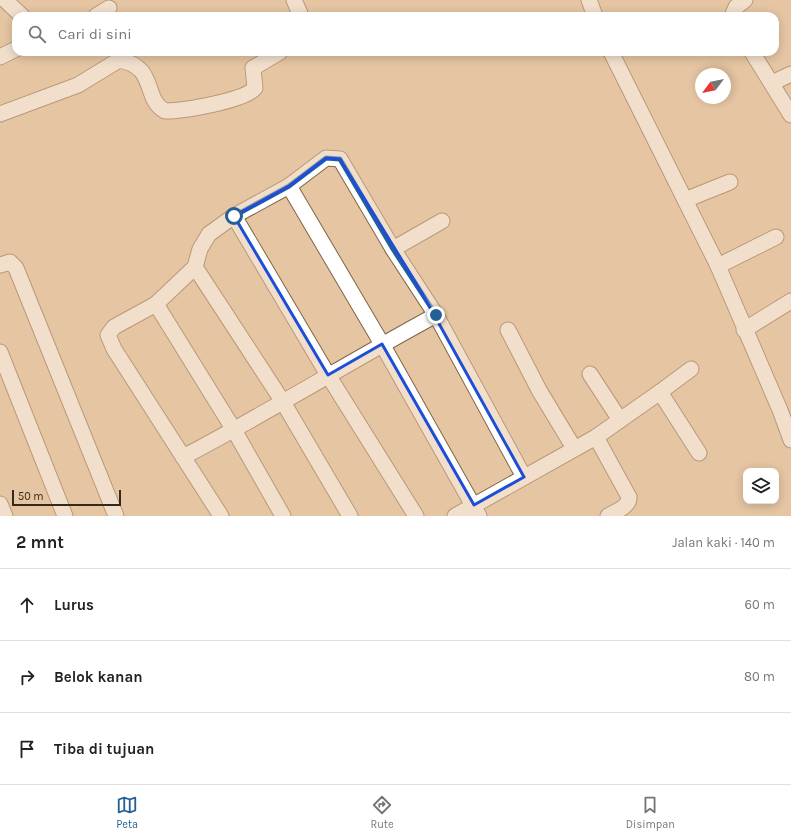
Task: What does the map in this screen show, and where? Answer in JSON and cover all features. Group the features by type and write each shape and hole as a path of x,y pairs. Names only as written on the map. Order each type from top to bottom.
{"street":[{"path":"5,0 18,12"},
{"path":"294,0 299,12"},
{"path":"589,0 594,12"},
{"path":"734,12 736,7 745,0"},
{"path":"102,12 109,8"},
{"path":"0,57 12,51"},
{"path":"0,114 78,85 117,56 140,70 146,78 156,102 160,108 165,111 232,100 252,92 255,85 252,68 273,56"},
{"path":"613,56 718,266 744,330 786,407 791,440"},
{"path":"755,56 791,115"},
{"path":"772,83 791,74"},
{"path":"221,516 114,349 108,335 114,327 156,304 195,267 200,249 210,234 234,216 289,186 326,158 340,159 393,249 436,315 524,477"},
{"path":"684,200 730,182"},
{"path":"289,186 382,344 476,511"},
{"path":"234,216 328,375 416,516"},
{"path":"393,249 442,220"},
{"path":"718,266 776,238"},
{"path":"0,265 10,262 16,268 116,516"},
{"path":"195,267 283,402 350,516"},
{"path":"744,330 791,301"},
{"path":"156,304 234,430 283,516"},
{"path":"183,457 234,430 382,344 436,315"},
{"path":"508,330 539,390 574,448"},
{"path":"0,352 65,516"},
{"path":"455,516 476,511 524,477 596,437 691,369"},
{"path":"590,374 620,420"},
{"path":"660,392 699,453"},
{"path":"596,437 629,497 628,502 624,506 608,516"},
{"path":"0,504 5,516"}],"highlighted area":[{"path":"326,158 340,159 422,293 524,477 474,505 382,344 328,375 234,216 289,186"}],"route":[{"path":"234,216 289,186 326,158 340,159 393,249 436,315"}]}
